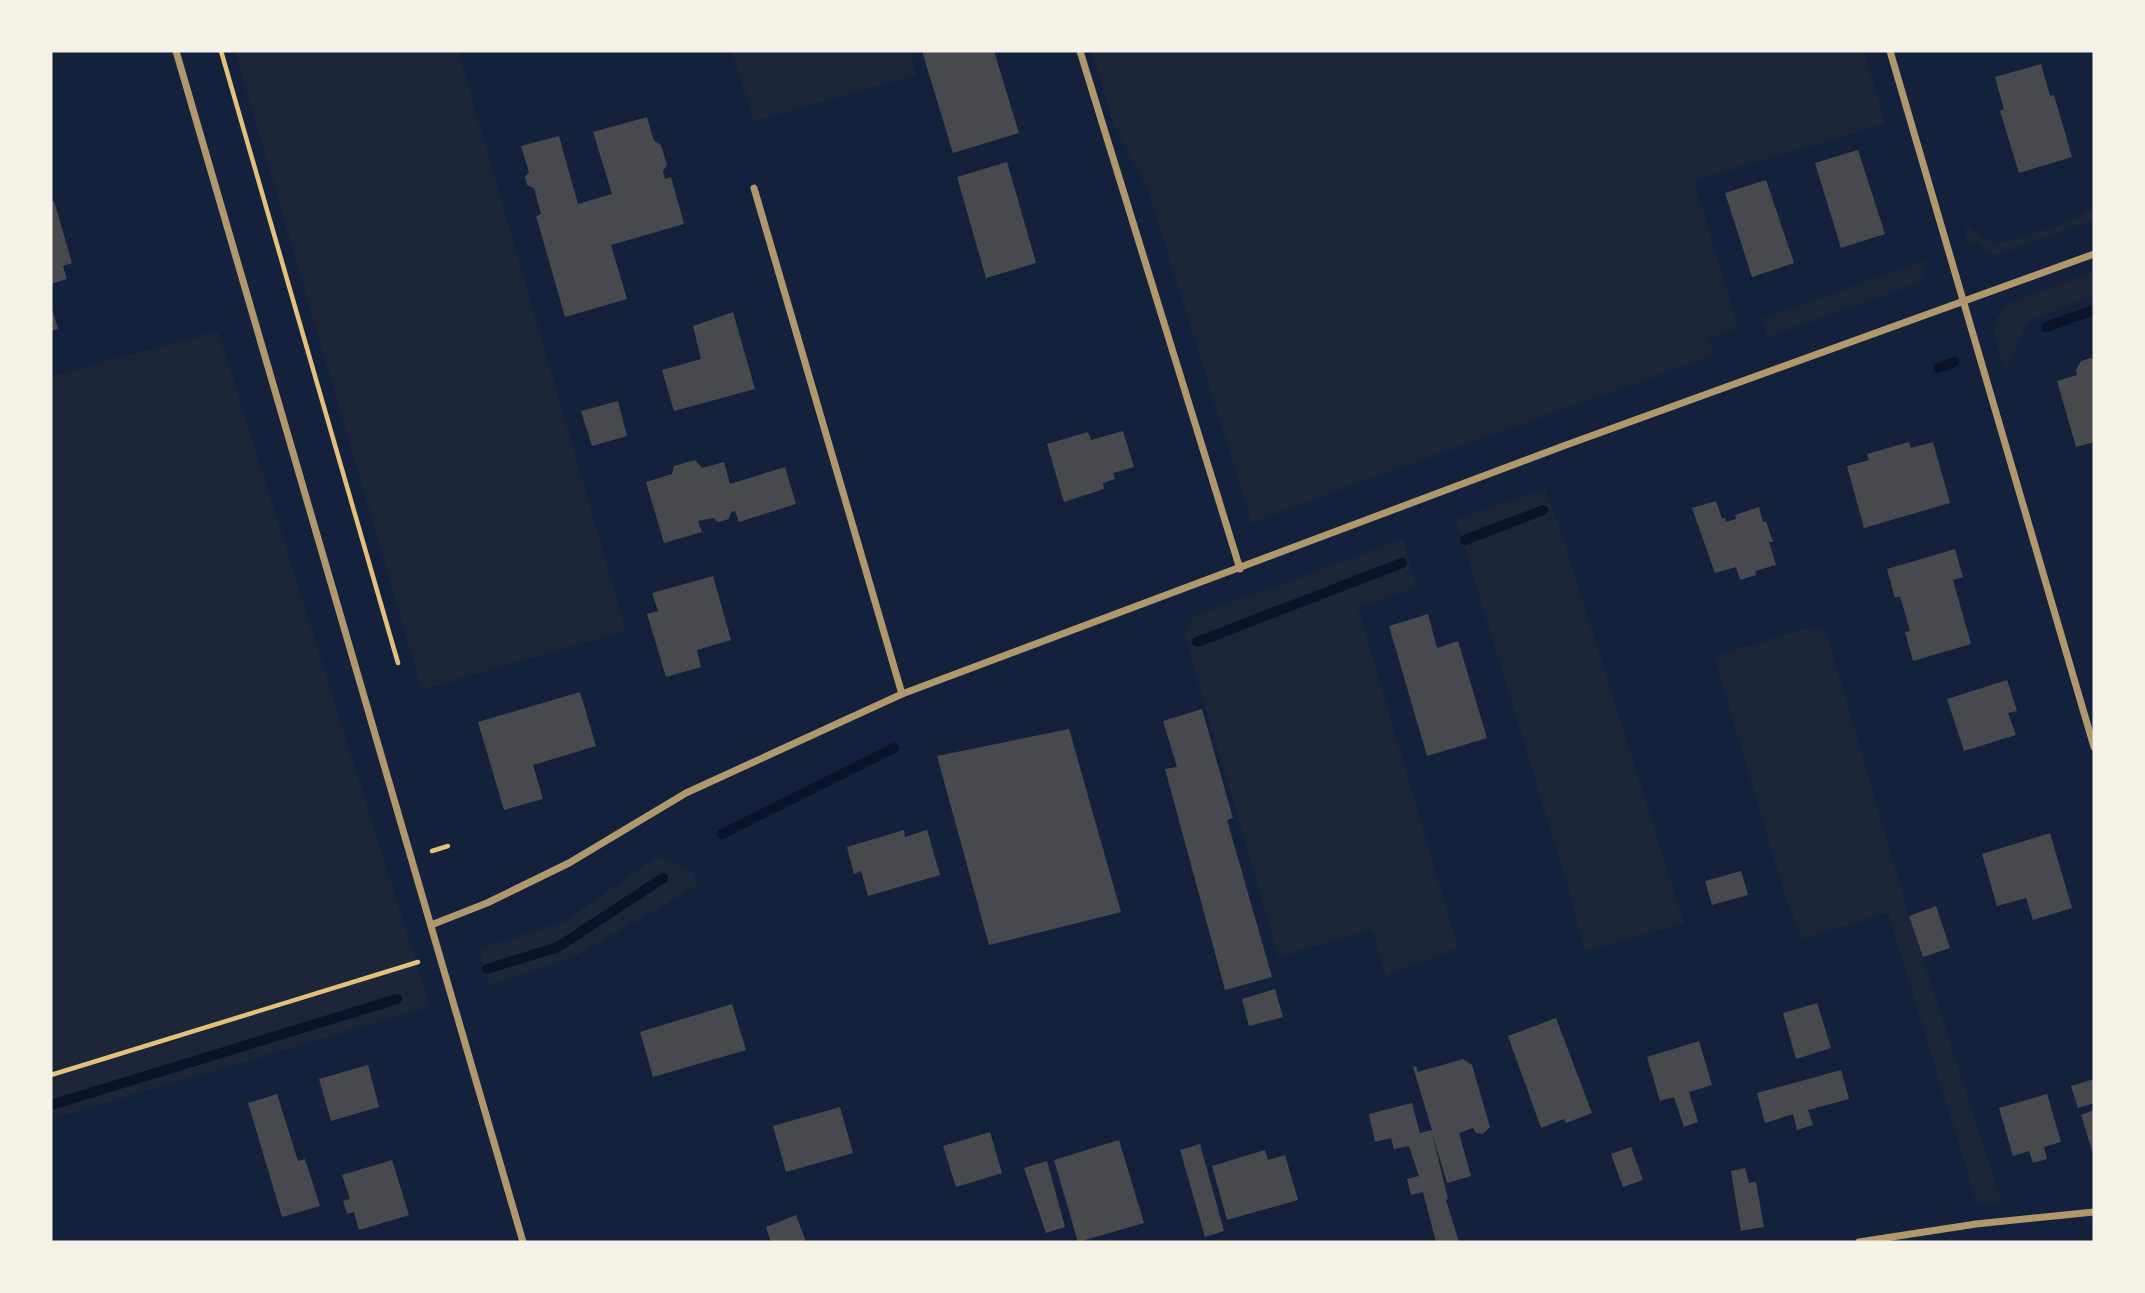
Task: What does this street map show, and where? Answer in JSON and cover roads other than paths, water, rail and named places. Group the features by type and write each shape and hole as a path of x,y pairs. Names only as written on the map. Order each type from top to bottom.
{"street":[{"path":"176,51 523,1242"},
{"path":"1080,51 1240,569"},
{"path":"1890,51 2094,747"},
{"path":"754,188 902,694"},
{"path":"430,925 487,903 569,863 686,793 902,694 1566,445 2094,254"},
{"path":"1858,1242 1976,1224 2094,1212"}],"waterway":[{"path":"2046,327 2094,310"},
{"path":"1938,368 1954,362"},
{"path":"1465,540 1543,510"},
{"path":"1197,642 1402,563"},
{"path":"722,834 894,748"},
{"path":"487,969 558,947 663,878"},
{"path":"51,1105 397,999"}]}
